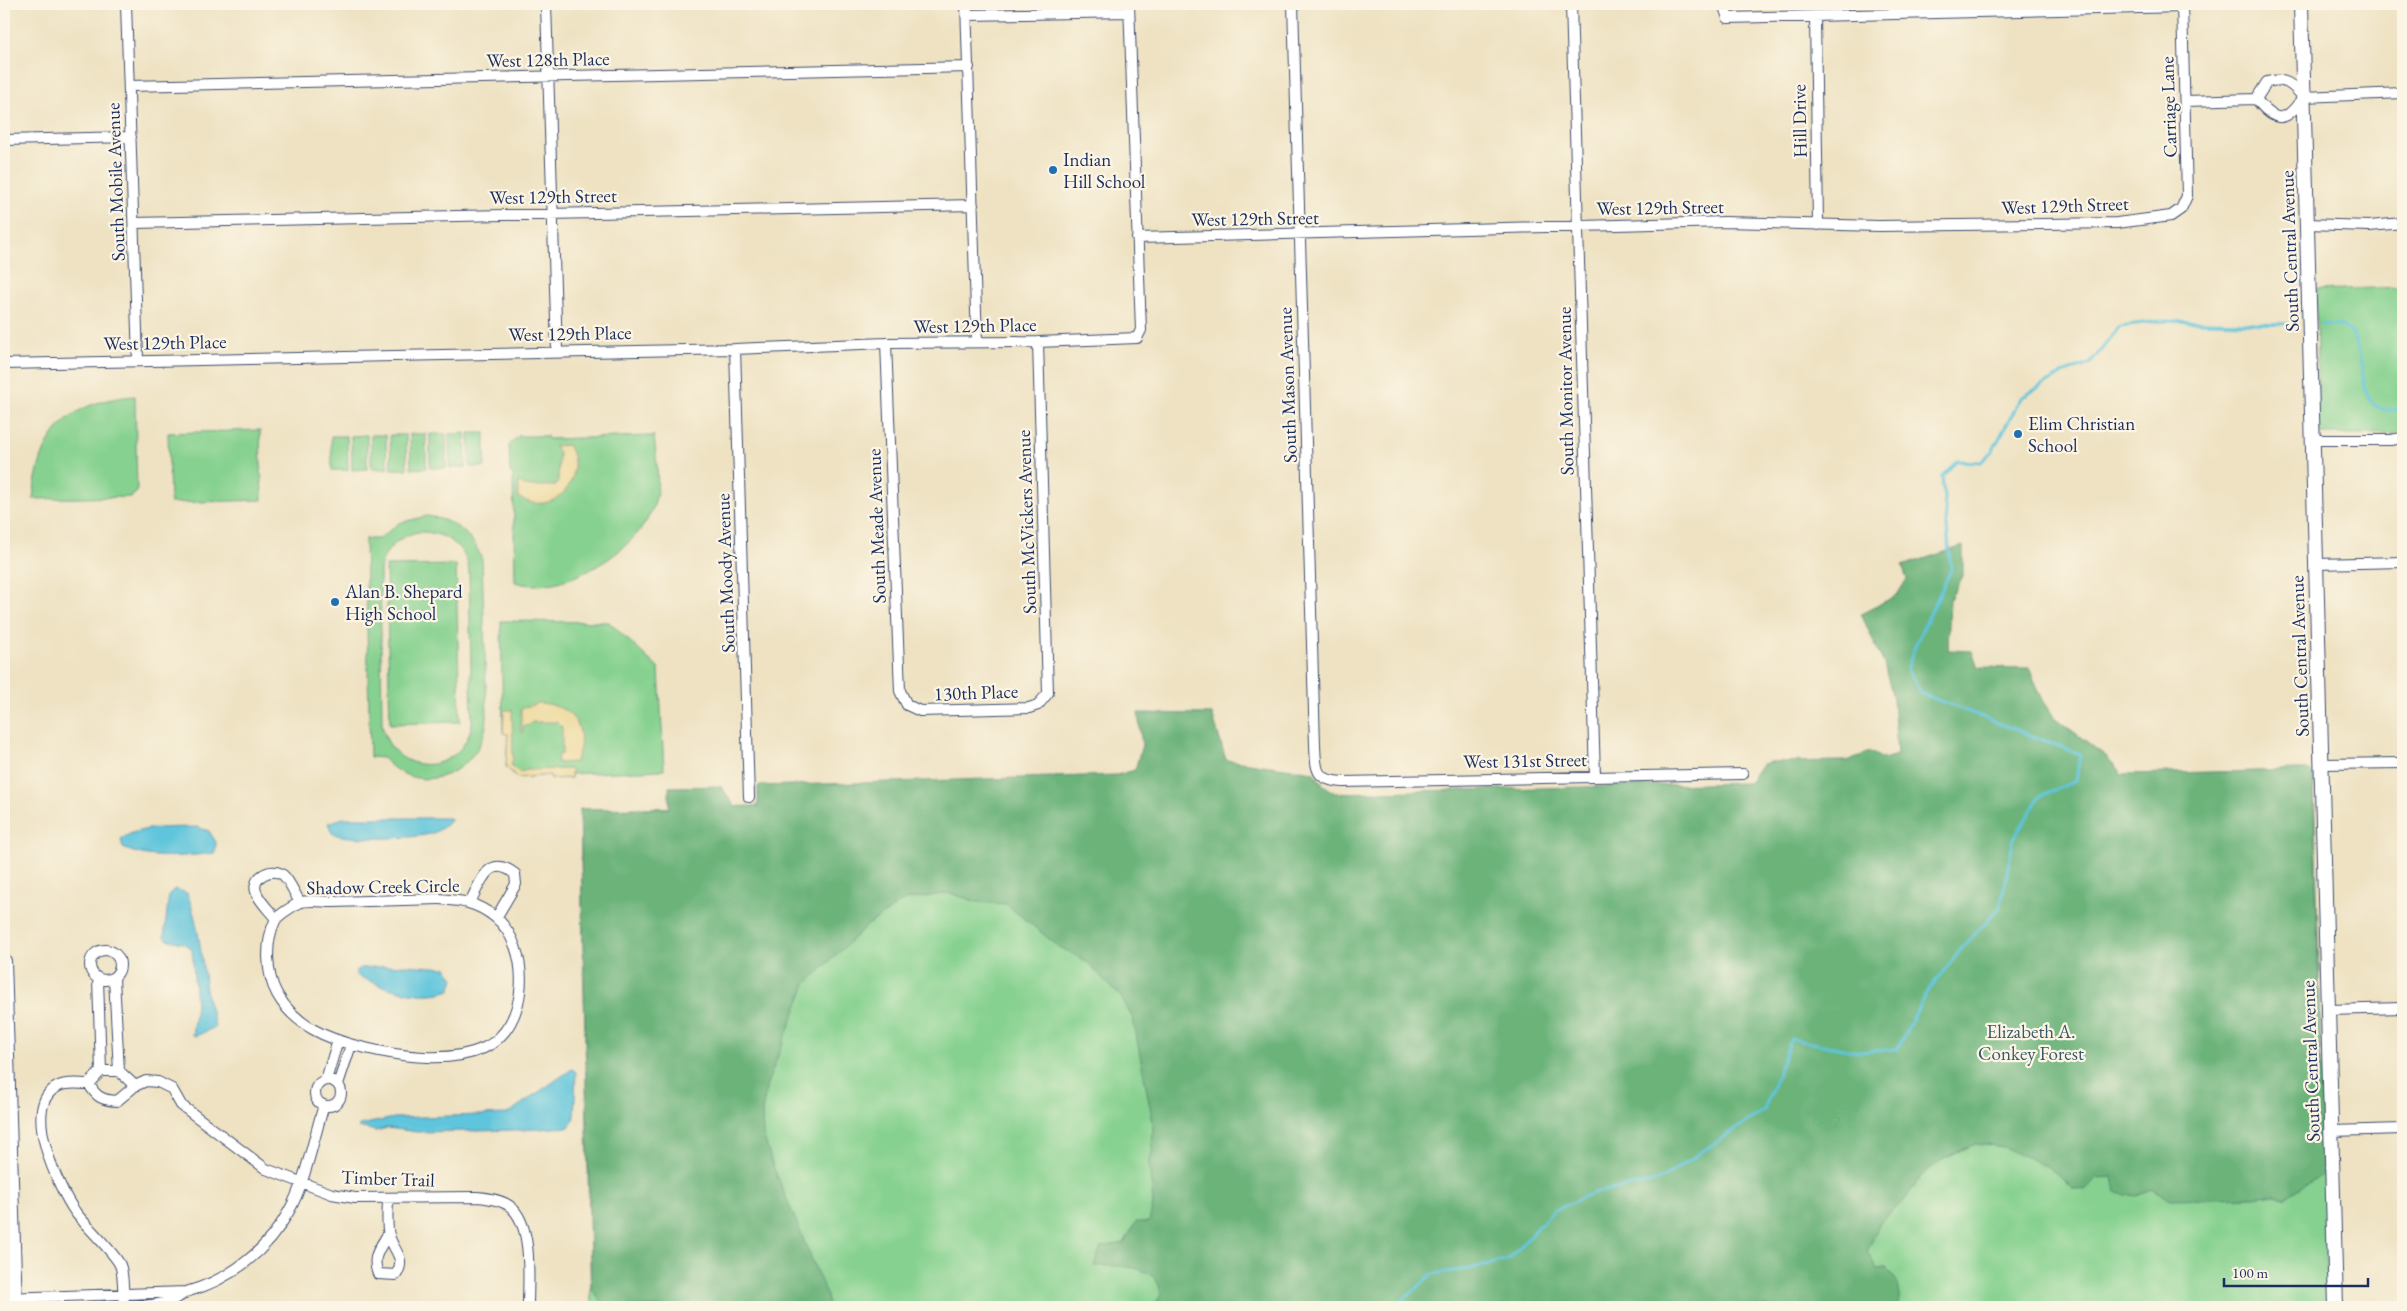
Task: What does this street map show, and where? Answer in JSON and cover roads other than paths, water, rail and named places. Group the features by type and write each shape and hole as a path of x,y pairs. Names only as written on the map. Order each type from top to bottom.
{"street":[{"name":"South Mobile Avenue","path":"126,4 138,360"},
{"path":"546,4 557,351"},
{"path":"966,4 977,342"},
{"name":"South Mason Avenue","path":"1293,4 1316,766"},
{"name":"South Monitor Avenue","path":"1571,4 1582,410 1595,776"},
{"path":"1723,4 1728,18 2182,5"},
{"name":"South Central Avenue","path":"2301,4 2336,1307"},
{"name":"Carriage Lane","path":"2181,208 2187,196 2182,5"},
{"path":"967,15 1129,8 1137,238"},
{"name":"Hill Drive","path":"1816,16 1818,225"},
{"name":"West 128th Place","path":"129,86 969,67"},
{"path":"2256,99 2266,82 2277,79 2292,84 2303,97"},
{"path":"2303,97 2403,93"},
{"path":"2256,99 2268,113 2276,117 2286,117 2293,112 2303,97"},
{"path":"2185,101 2256,99"},
{"path":"4,140 131,137"},
{"name":"West 129th Street","path":"134,223 973,205"},
{"name":"West 129th Street","path":"1137,238 1725,222 1818,225 2116,223 2164,218 2177,213 2181,208"},
{"path":"2307,224 2369,226 2403,223"},
{"name":"West 129th Place","path":"4,364 886,343 1038,342 1138,338 1141,330 1137,238"},
{"name":"South McVickers Avenue","path":"1038,342 1050,685 1044,699"},
{"name":"South Meade Avenue","path":"886,343 900,691 907,705"},
{"name":"South Moody Avenue","path":"735,348 749,797"},
{"path":"2312,440 2390,440 2403,438"},
{"path":"2316,564 2403,562"},
{"name":"130th Place","path":"907,705 920,711 1029,708 1038,705 1044,699"},
{"path":"2321,764 2403,763"},
{"name":"West 131st Street","path":"1316,766 1323,778 1343,782 1744,774"},
{"path":"470,902 488,870 498,866 507,867 515,874 516,884 496,918"},
{"path":"276,919 256,892 256,882 263,874 272,871 283,875 300,902"},
{"name":"Shadow Creek Circle","path":"439,899 470,902 496,918 515,947 520,967 521,990 516,1014 503,1034 485,1048 465,1055 413,1057 386,1054 314,1031 287,1010 276,993 269,970 268,944 276,919 300,902 439,899"},
{"path":"104,950 114,952 120,960 120,970 114,978 109,980 98,979 91,972 90,962 95,954 104,950"},
{"path":"4,961 11,1301 186,1292 221,1278 251,1258 273,1236 290,1210 324,1105"},
{"path":"114,978 119,1072"},
{"path":"98,979 101,1072"},
{"path":"2328,1010 2403,1008"},
{"path":"326,1080 338,1040"},
{"path":"338,1084 326,1080 318,1084 315,1092 317,1100 324,1105 333,1105 339,1100 342,1092 338,1084 351,1044"},
{"path":"124,1307 121,1266 75,1212 51,1164 44,1140 42,1112 47,1096 60,1085 89,1084 101,1072 119,1072 135,1086"},
{"name":"Timber Trail","path":"89,1084 94,1095 105,1100 117,1101 135,1086 146,1081 158,1082 172,1089 181,1105 266,1168 300,1183 340,1196 355,1198 492,1198 512,1208 521,1222 526,1241 528,1307"},
{"path":"2331,1131 2403,1129"},
{"path":"388,1198 388,1234"},
{"path":"104,1307 154,1305 175,1301 186,1292"}],"water":[{"path":"343,818 452,819 441,829 425,835 366,838 340,836 332,833 328,823"},
{"path":"197,827 209,831 216,842 215,853 169,856 145,855 123,848 121,839 147,829"},
{"path":"174,889 187,893 195,918 207,997 215,1027 196,1036 192,1035 196,1005 192,949 164,937 169,894"},
{"path":"405,965 447,968 454,979 450,990 439,993 415,994 390,988 356,975 356,971 361,968"},
{"path":"572,1069 576,1072 574,1120 569,1127 417,1132 387,1128 376,1131 358,1127 359,1125 394,1118 507,1114"}],"waterway":[{"path":"1403,1307 1401,1302 1432,1274 1469,1269 1509,1259 1553,1211 1593,1193 1658,1181 1764,1110 1791,1039 1859,1052 1897,1049 1926,993 1963,947 2000,907 2014,838 2040,796 2076,781 2080,754 1922,694 1907,669 1917,641 1951,570 1942,476 1957,461 1981,462 1993,450 2021,398 2065,372 2090,364 2120,326 2159,321 2295,324"},
{"path":"2321,324 2341,326 2352,334 2358,346 2367,393 2373,404 2385,410 2403,408"}],"place":[{"name":"Indian Hill School","path":"1053,170"},
{"name":"Elim Christian School","path":"2018,434"},
{"name":"Alan B. Shepard High School","path":"335,602"}],"park label":[{"name":"Elizabeth A. Conkey Forest","path":"2031,1042"}]}
